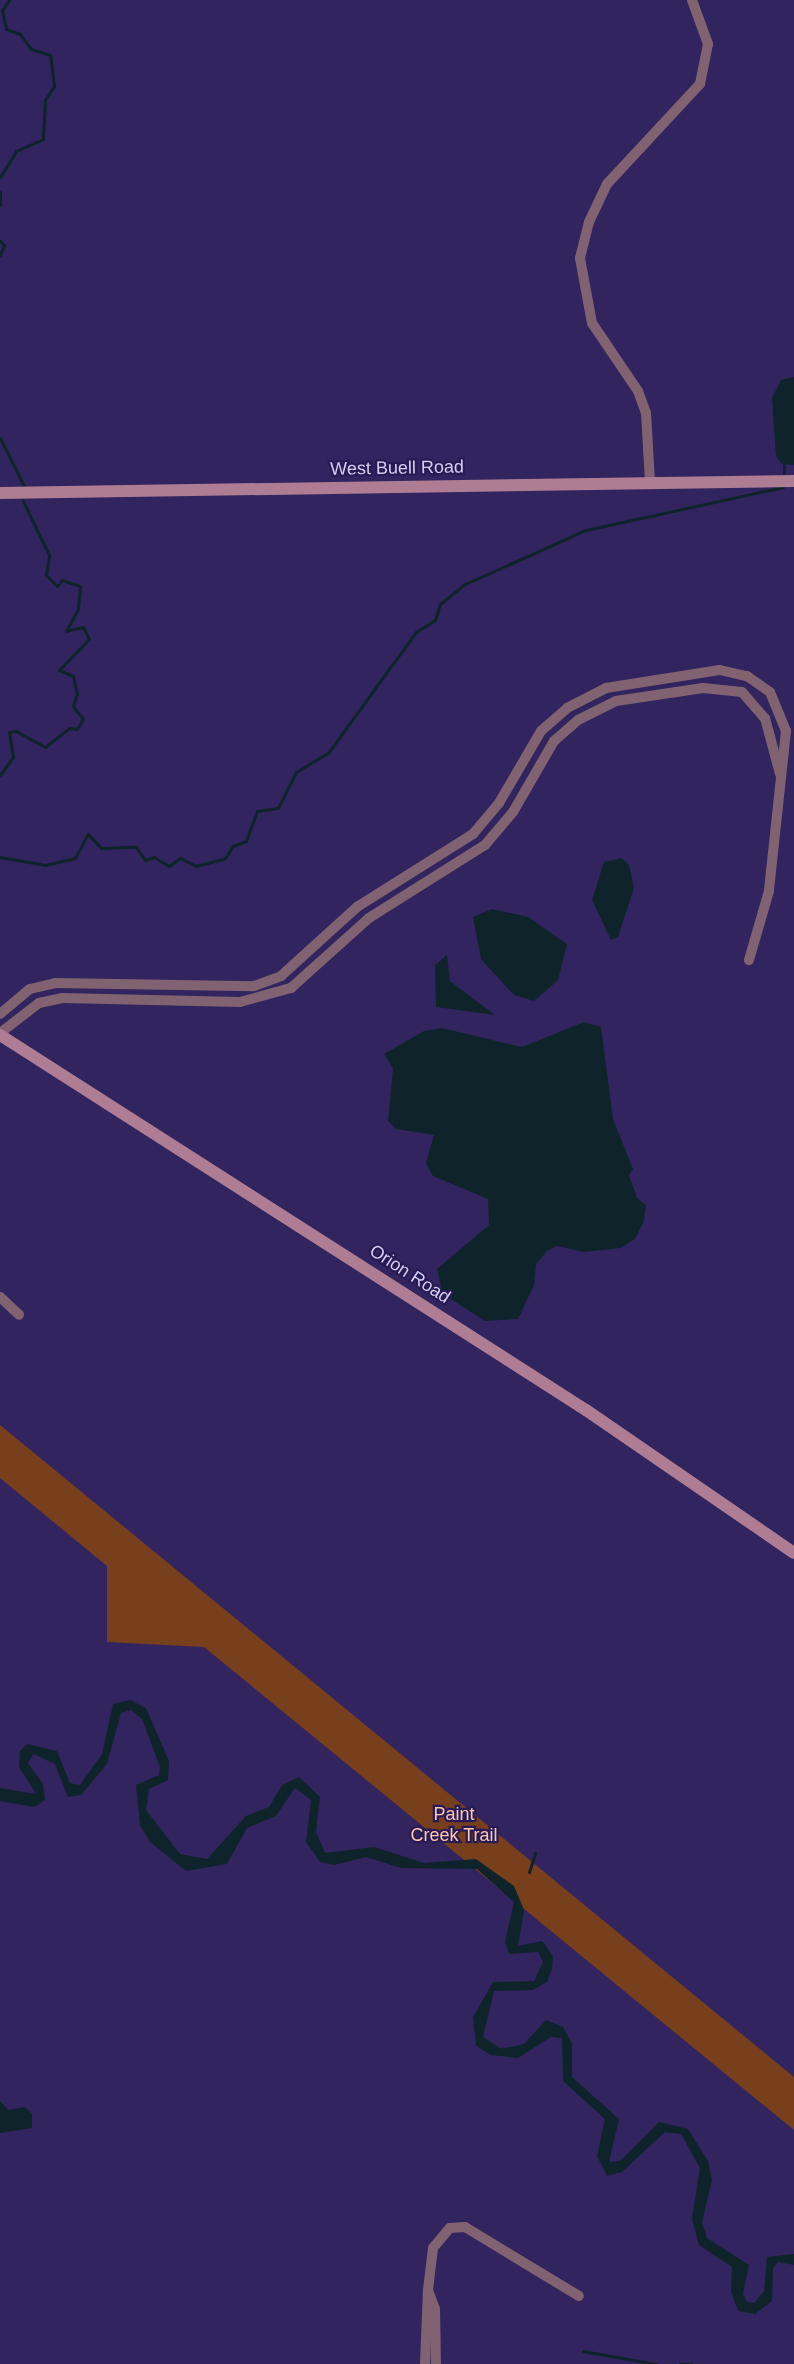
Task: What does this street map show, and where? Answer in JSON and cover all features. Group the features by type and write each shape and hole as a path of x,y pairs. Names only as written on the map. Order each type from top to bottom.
{"main road":[{"name":"West Buell Road","path":"0,493 794,481"},
{"name":"Orion Road","path":"0,1034 576,1404 794,1553"}],"street":[{"path":"650,482 646,412 638,391 592,323 580,258 589,222 607,184 700,84 708,44 692,0"},
{"path":"0,1014 24,993 55,983 246,986 293,969 338,922 387,888 450,850 490,815 553,718 586,697 639,681 720,670 760,684 784,718 787,759 780,774 769,891 749,960"},
{"path":"639,681 642,696"},
{"path":"0,1034 34,1007 62,998 246,1001 291,988 351,933 396,901 462,862 505,824 566,729 594,710 642,696 703,688 742,692 765,718 780,774"},
{"path":"490,815 505,824"},
{"path":"387,888 396,901"},
{"path":"88,999 89,984"},
{"path":"246,986 246,1001"},
{"path":"24,993 34,1007"},
{"path":"0,1297 19,1315"},
{"path":"425,2364 432,2248 450,2228 465,2227 579,2296"},
{"path":"428,2290 435,2309 436,2364"}],"green space":[{"name":"Paint Creek Trail","path":"0,1425 794,2077 794,2130 204,1647 107,1642 107,1566 0,1478"}],"water":[{"path":"794,377 794,465 782,464 776,456 772,398 781,380"},
{"path":"622,858 629,865 634,888 618,937 611,940 592,900 604,862"},
{"path":"492,909 528,917 567,944 558,980 534,1001 514,995 481,959 473,917"},
{"path":"447,955 450,981 495,1015 436,1007 435,965"},
{"path":"584,1022 601,1027 613,1119 633,1169 629,1175 637,1198 646,1205 644,1221 635,1239 620,1248 584,1252 557,1246 547,1251 536,1264 534,1285 518,1319 485,1321 443,1294 437,1269 489,1225 488,1199 433,1176 426,1163 434,1135 396,1129 388,1121 393,1068 384,1054 424,1031 442,1028 522,1047"},
{"path":"130,1700 146,1708 169,1761 168,1780 149,1789 146,1810 180,1854 207,1859 246,1816 269,1807 282,1785 299,1777 320,1797 316,1832 325,1853 374,1847 424,1863 476,1859 514,1886 524,1910 518,1946 542,1941 553,1956 552,1969 547,1982 533,1990 494,1991 483,2037 500,2048 512,2047 524,2044 546,2020 563,2027 572,2043 572,2077 619,2119 609,2162 620,2161 659,2122 688,2129 708,2161 712,2180 702,2222 707,2238 749,2265 743,2294 747,2302 754,2303 764,2291 767,2257 794,2254 794,2265 778,2262 773,2268 772,2301 755,2314 738,2311 731,2291 732,2267 699,2245 692,2219 700,2168 681,2134 665,2132 622,2172 607,2176 597,2156 605,2119 563,2081 562,2038 551,2037 518,2058 491,2055 476,2046 473,2017 493,1982 534,1981 543,1962 538,1952 509,1954 505,1942 514,1902 477,1869 401,1868 366,1857 334,1865 320,1862 306,1842 311,1800 295,1788 276,1816 247,1828 227,1864 186,1871 150,1842 140,1825 136,1785 159,1775 160,1767 142,1719 131,1710 121,1713 107,1764 81,1795 68,1797 55,1764 33,1754 28,1763 43,1784 45,1800 34,1807 0,1801 0,1788 36,1794 19,1767 20,1751 27,1744 57,1751 70,1783 80,1785 102,1754 113,1704"},
{"path":"0,2101 8,2110 25,2107 32,2114 32,2128 0,2133"}],"waterway":[{"path":"0,177 16,151 43,139 45,100 54,86 50,55 31,49 20,34 6,29 2,10 9,0"},
{"path":"0,192 0,205"},
{"path":"0,241 4,245 0,255"},
{"path":"0,438 24,486"},
{"path":"784,463 784,473"},
{"path":"0,857 45,865 75,858 88,834 101,848 136,847 145,860 154,857 169,866 180,858 196,866 225,858 233,846 246,841 257,811 278,808 296,772 328,753 416,632 435,620 440,604 465,584 586,530 783,487"},
{"path":"0,775 13,757 9,732 16,731 45,747 69,728 77,729 83,719 73,706 77,694 73,676 59,670 89,639 83,627 66,631 78,609 80,586 62,580 57,586 46,575 49,555 23,501"},
{"path":"529,1872 535,1853"},
{"path":"583,2351 656,2364"},
{"path":"680,2364 691,2364"}]}
